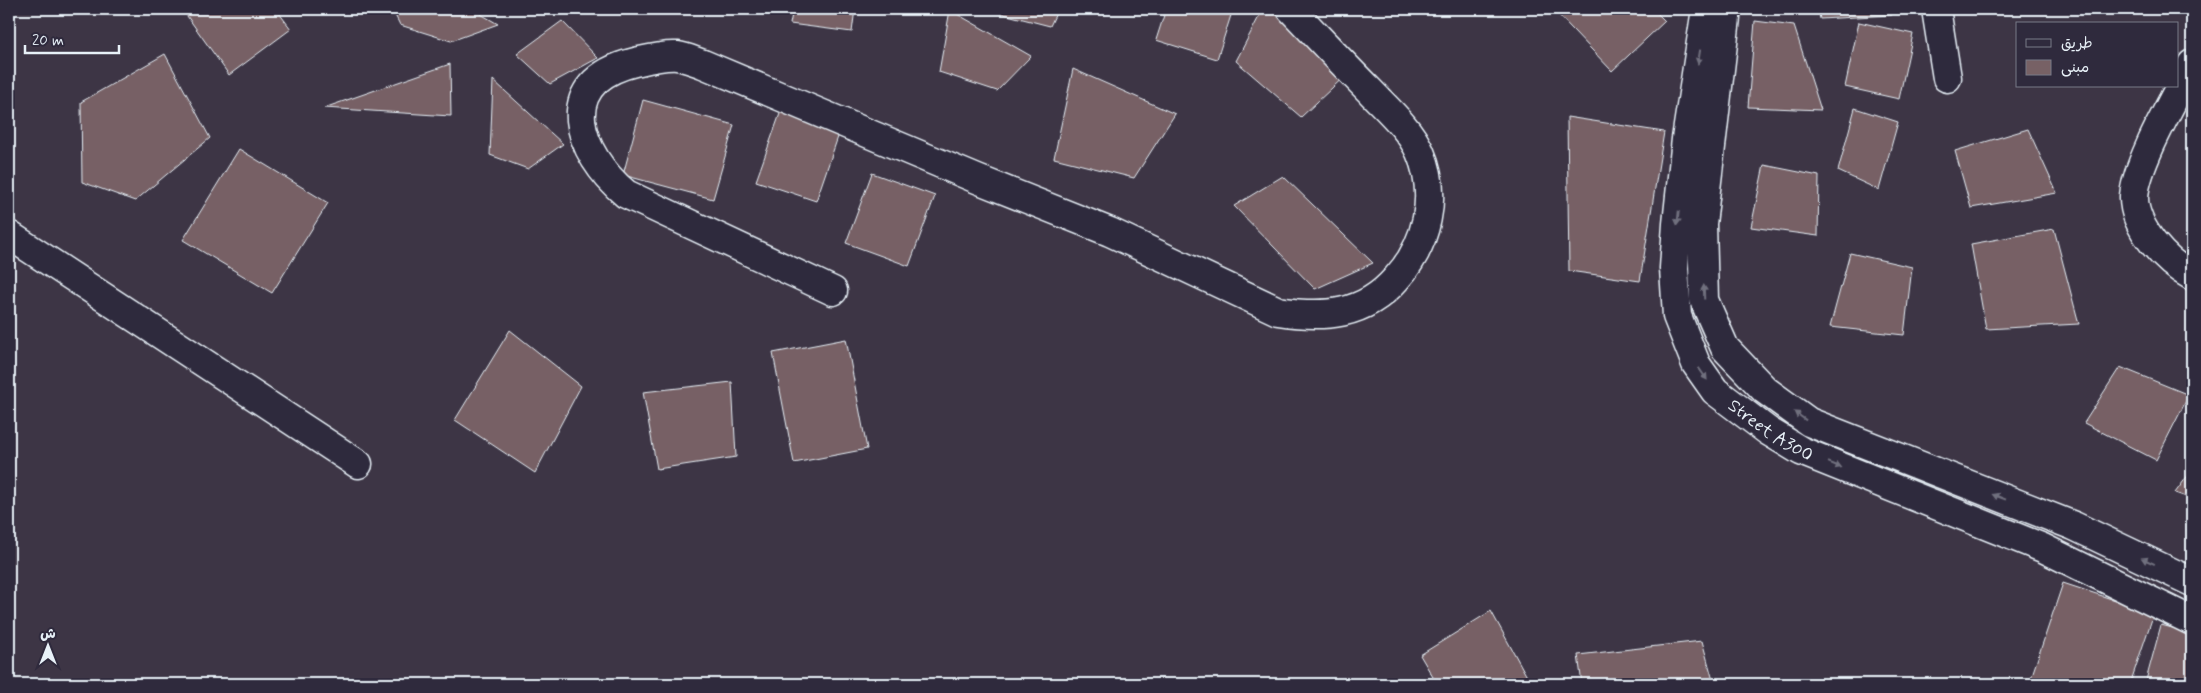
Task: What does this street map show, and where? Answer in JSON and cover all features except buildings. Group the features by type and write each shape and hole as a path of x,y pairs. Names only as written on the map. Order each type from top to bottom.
{"street":[{"path":"833,291 626,194 612,182 592,157 585,142 581,120 582,100 590,86 608,71 625,64 649,58 676,56 702,64 977,179 1110,232 1278,311 1307,316 1337,314 1365,304 1389,287 1409,265 1423,239 1429,210 1428,180 1420,152 1404,127 1291,9"},
{"name":"Street A300","path":"1705,21 1727,9"},
{"path":"1936,9 1947,78"},
{"name":"Street A300","path":"1705,21 1702,224 1704,300 1725,348 1764,390 1809,422 1878,451 2074,526 2192,582"},
{"name":"Street A300","path":"1705,21 1686,139 1674,268 1677,316 1684,338 1696,364 1715,391 1732,406 1801,451 2043,548 2192,621"},
{"path":"2192,64 2139,172 2134,198 2141,224 2152,242 2180,270 2192,276"},
{"path":"9,235 358,464"},
{"path":"1868,478 1878,451"}]}
